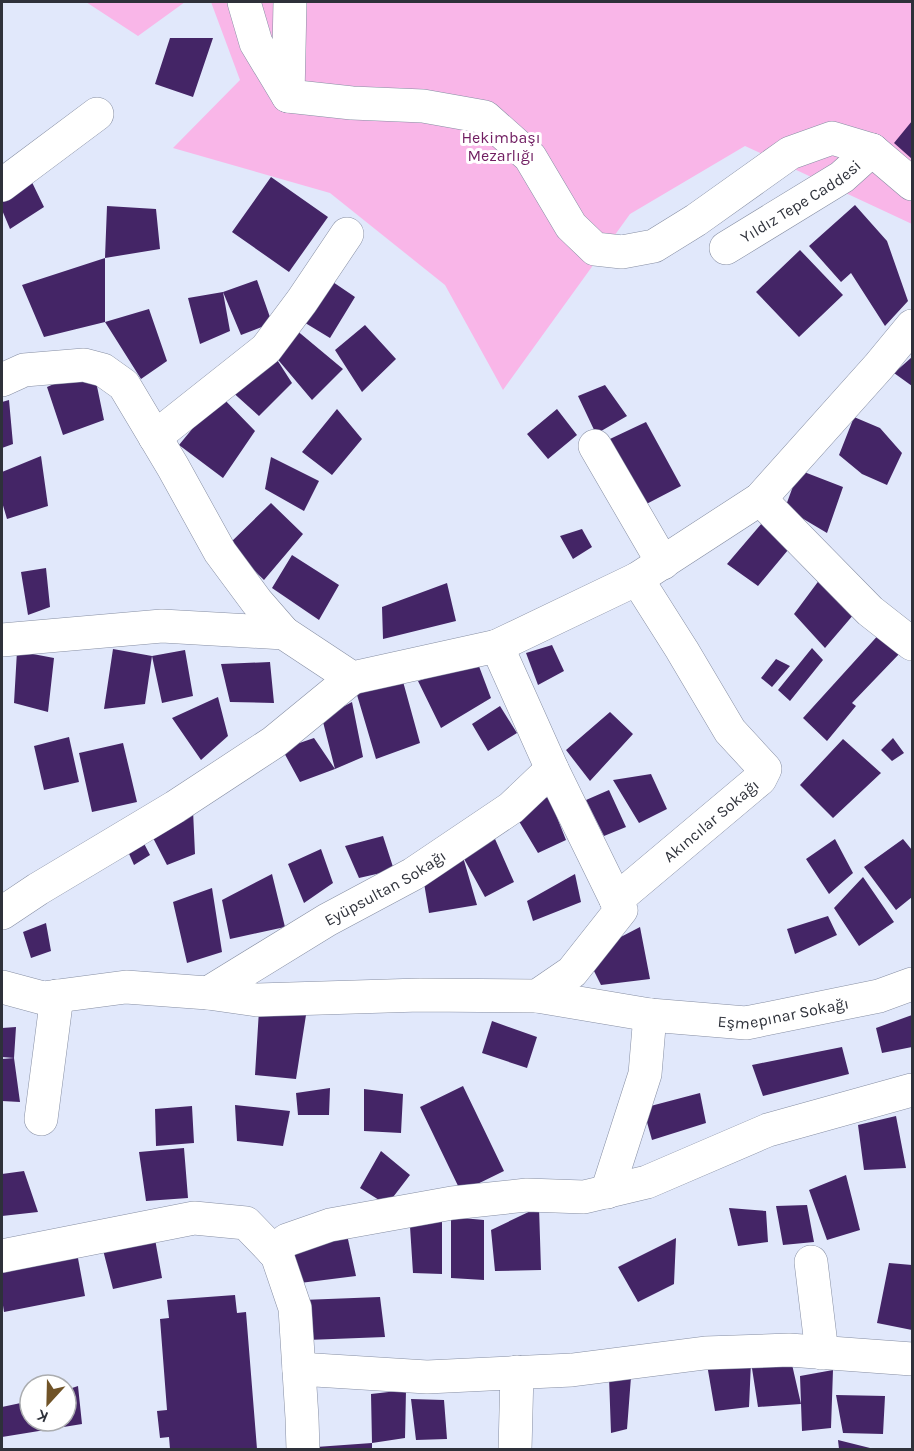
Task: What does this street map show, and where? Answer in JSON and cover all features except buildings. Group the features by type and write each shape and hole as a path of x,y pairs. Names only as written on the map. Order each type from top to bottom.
{"street":[{"path":"244,2 256,43 288,96"},
{"path":"288,96 290,2"},
{"path":"288,96 352,103 423,106 485,117 530,157 571,226 595,249 622,252 654,246 696,220 790,153 832,138 872,150 912,184"},
{"path":"2,185 97,114"},
{"name":"Yıldız Tepe Caddesi","path":"726,248 842,177 872,150"},
{"path":"155,437 266,349 347,234"},
{"path":"2,913 175,807 274,742 352,678 497,646 650,571 760,500 912,326"},
{"path":"2,380 24,370 84,365 103,370 124,385 220,552 256,602 284,633 352,678"},
{"path":"595,446 650,571"},
{"path":"760,500 870,611 912,644"},
{"name":"Akıncılar Sokağı","path":"616,900 760,779 765,770 730,731 682,650 650,571"},
{"path":"2,640 162,626 284,633"},
{"path":"497,646 552,770 621,910 573,972 537,996"},
{"name":"Eyüpsultan Sokağı","path":"208,993 327,920 413,874 511,808 552,770"},
{"name":"Eşmepınar Sokağı","path":"2,987 43,998 126,987 208,993 257,1000 420,995 537,996 650,1015 747,1023 879,996 912,984"},
{"path":"41,1119 57,996"},
{"path":"607,1192 645,1074 650,1015"},
{"path":"273,1251 287,1240 330,1225 462,1202 527,1195 584,1197 647,1182 768,1130 912,1090"},
{"path":"2,1256 194,1218 246,1223 277,1255 295,1308 303,1449"},
{"path":"811,1262 822,1353"},
{"path":"299,1369 427,1377 572,1370 705,1353 789,1350 912,1359"},
{"path":"515,1449 517,1372"}],"green space":[{"path":"86,2 185,2 138,36"},
{"name":"Hekimbaşı Mezarlığı","path":"211,2 912,2 912,224 745,146 630,214 503,390 445,285 330,193 173,148 240,80"}]}
